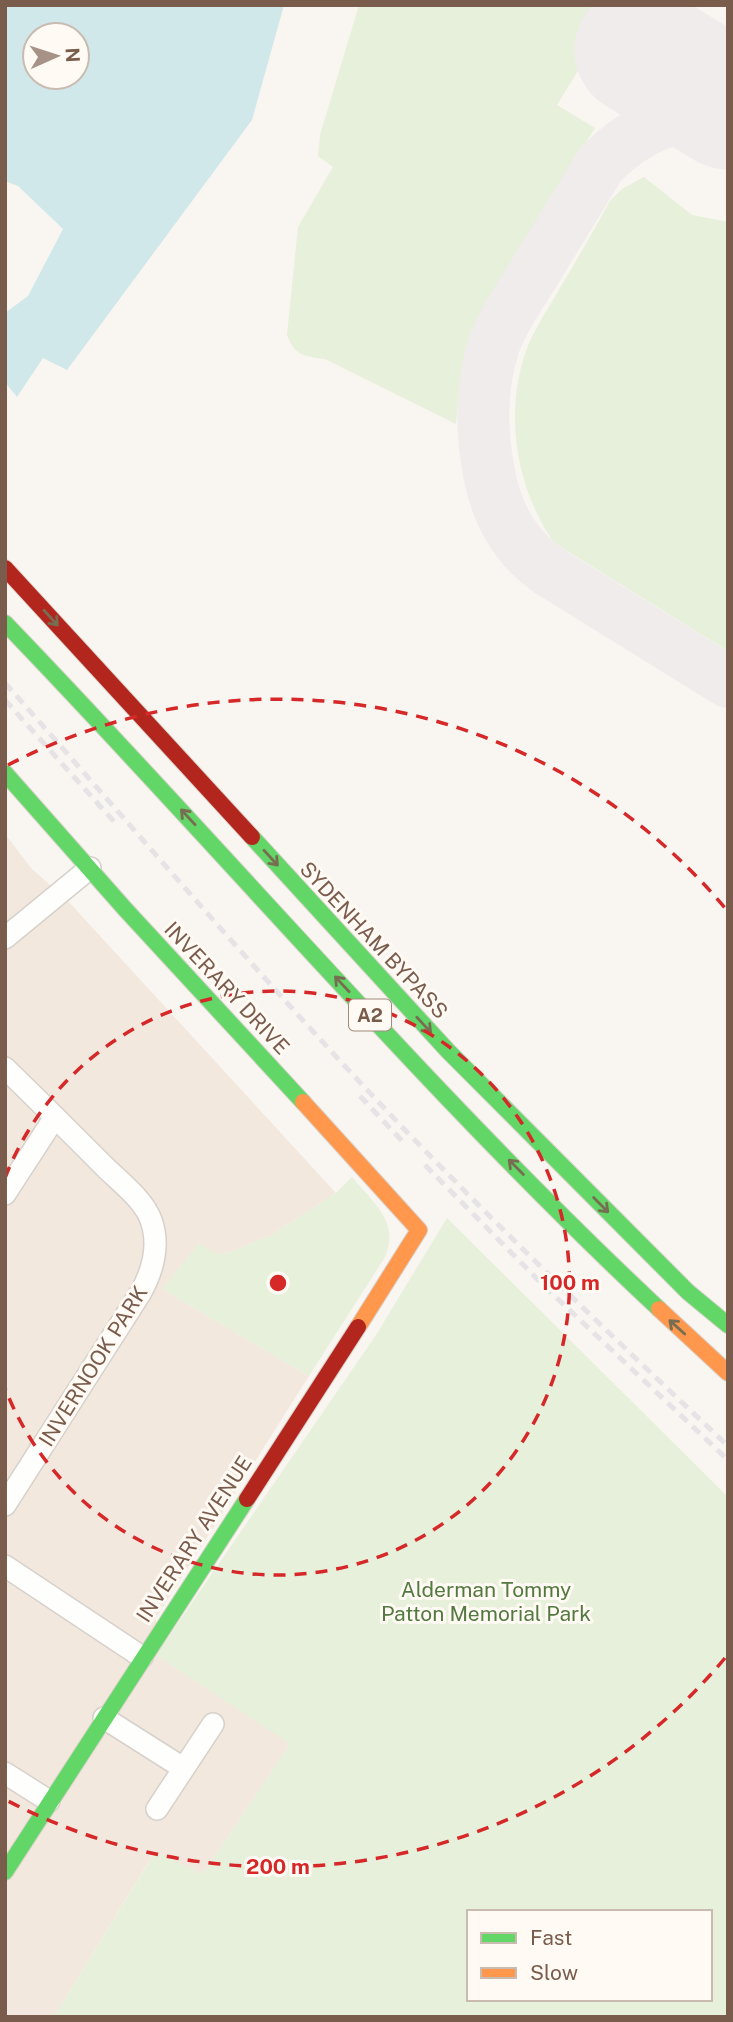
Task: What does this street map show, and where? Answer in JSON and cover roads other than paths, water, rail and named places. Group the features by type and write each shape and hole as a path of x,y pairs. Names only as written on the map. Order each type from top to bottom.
{"main road":[{"name":"SYDENHAM BYPASS","path":"5,568 448,1051 688,1292 728,1325"},
{"name":"A2","path":"5,623 117,740 424,1074 607,1260 728,1373"},
{"name":"INVERARY DRIVE","path":"5,773 419,1230"},
{"name":"INVERARY AVENUE","path":"5,1872 142,1657 372,1307 419,1230"}],"street":[{"path":"5,938 90,868"},
{"name":"INVERNOOK PARK","path":"5,1068 143,1206 151,1218 155,1237 155,1259 141,1292 5,1505"},
{"path":"5,1194 55,1117"},
{"path":"5,1566 142,1657"},
{"path":"104,1718 183,1768"},
{"path":"157,1809 213,1724"},
{"path":"5,1773 49,1801"}],"water":[{"path":"5,5 284,5 252,120 67,370 43,358 17,397 5,382 5,313 28,296 63,229 18,186 5,181"}],"railway":[{"path":"5,683 254,966 407,1132 526,1252 728,1446"},
{"path":"5,700 117,825"},
{"path":"360,1096 403,1142"},
{"path":"425,1165 543,1285 728,1460"}],"park label":[{"name":"Alderman Tommy Patton Memorial Park","path":"486,1601"}]}
